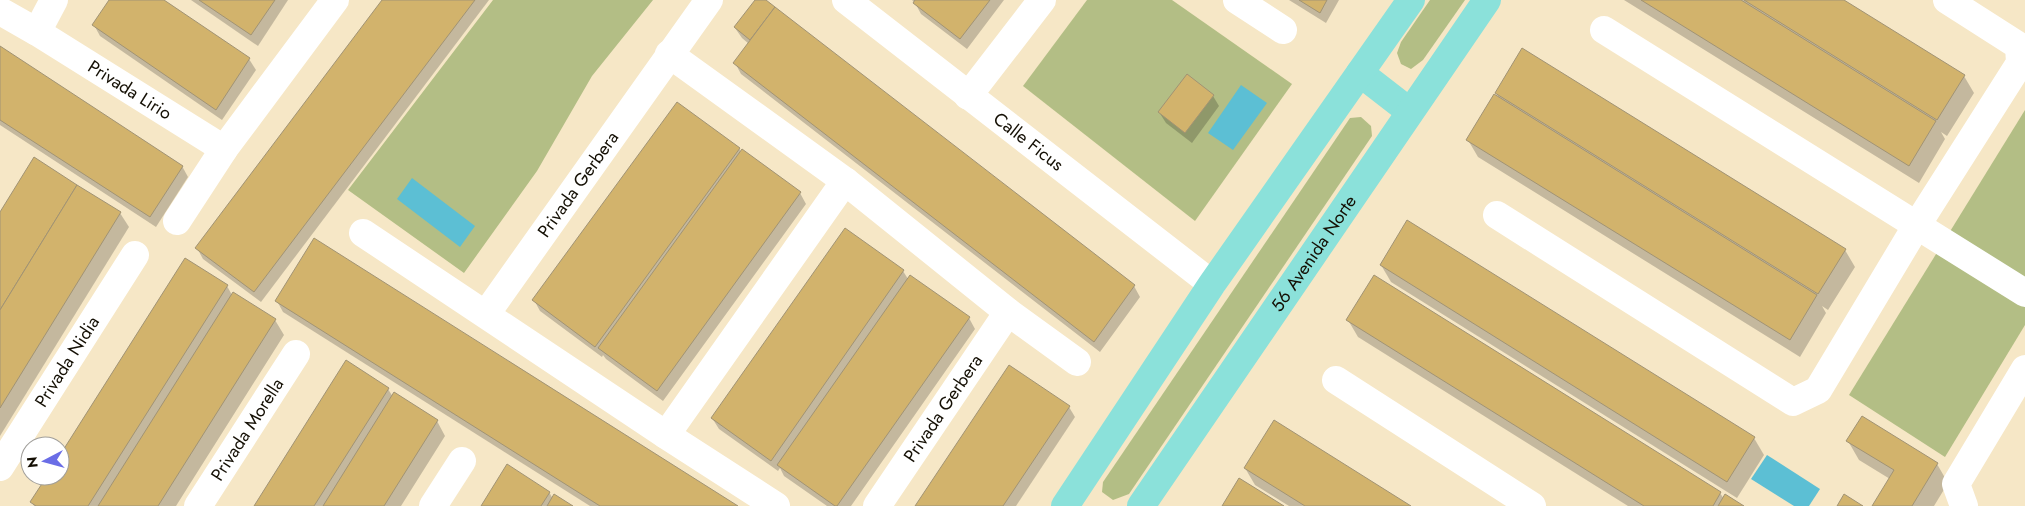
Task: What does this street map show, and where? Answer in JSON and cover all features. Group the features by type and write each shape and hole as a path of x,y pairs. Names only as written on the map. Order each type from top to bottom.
{"main road":[{"path":"1075,502 1212,284 1411,0"},
{"name":"56 Avenida Norte","path":"1140,506 1487,0"},
{"path":"1360,73 1410,111"}],"street":[{"path":"37,32 54,0"},
{"path":"177,221 224,149 335,0"},
{"name":"Privada Gerbera","path":"486,314 709,0"},
{"name":"Calle Ficus","path":"846,0 1212,284"},
{"path":"968,96 1042,0"},
{"path":"1238,0 1283,30"},
{"path":"1497,215 1793,402 1818,390 1917,225 2020,63 2019,46 1947,0"},
{"name":"Privada Lirio","path":"0,11 37,32 224,149"},
{"path":"1604,30 2025,293"},
{"path":"669,54 845,181 1008,312 1077,362"},
{"path":"666,435 845,181"},
{"path":"363,233 776,506"},
{"name":"Privada Nidia","path":"0,467 135,255"},
{"name":"Privada Gerbera","path":"877,506 1008,312"},
{"name":"Privada Morella","path":"198,506 296,354"},
{"path":"1964,506 1956,484 2025,370"},
{"path":"1336,380 1532,506"},
{"path":"433,506 462,461"}],"green space":[{"path":"493,0 653,0 592,76 537,171 464,273 348,190"},
{"path":"1087,0 1172,0 1292,84 1195,221 1023,86"},
{"path":"1430,0 1465,0 1423,60 1411,69 1401,64 1397,53 1401,42"},
{"path":"2025,110 2025,325 1945,457 1849,395"},
{"path":"1361,117 1371,126 1372,136 1129,494 1113,500 1102,492 1103,482 1350,118"}],"water":[{"path":"1241,85 1267,103 1233,150 1208,133"},
{"path":"412,178 475,226 460,247 397,199"},
{"path":"1767,455 1820,489 1809,506 1794,506 1751,479"}],"building":[{"path":"109,0 164,0 250,58 216,110 92,25"},
{"path":"199,0 275,0 251,35"},
{"path":"382,0 475,0 254,292 195,248"},
{"path":"755,0 766,0 775,7 750,40 734,27"},
{"path":"915,0 990,0 960,39 913,3"},
{"path":"1299,0 1327,0 1320,13"},
{"path":"1641,0 1741,0 1936,121 1909,166"},
{"path":"1744,0 1844,0 1965,75 1937,120"},
{"path":"775,7 1135,285 1094,342 733,63"},
{"path":"0,46 183,166 150,217 0,120"},
{"path":"1522,48 1846,249 1818,294 1495,93"},
{"path":"1187,74 1214,95 1185,133 1158,112"},
{"path":"1494,94 1817,295 1790,340 1466,140"},
{"path":"677,102 740,148 595,347 532,300"},
{"path":"742,149 801,192 657,391 598,348"},
{"path":"34,157 77,185 0,310 0,212"},
{"path":"77,185 121,212 0,408 0,310"},
{"path":"1407,220 1755,437 1727,482 1380,265"},
{"path":"845,228 904,270 771,461 711,418"},
{"path":"314,238 738,506 600,506 275,301"},
{"path":"185,258 228,285 88,506 36,506 30,502 40,486 70,486 70,439"},
{"path":"910,275 970,317 837,506 835,506 777,465"},
{"path":"1374,275 1721,492 1713,506 1644,506 1346,320"},
{"path":"233,292 276,319 158,506 98,506"},
{"path":"346,360 389,388 314,506 254,506"},
{"path":"1009,365 1070,406 1003,506 915,506"},
{"path":"394,392 438,420 384,506 323,506"},
{"path":"1862,416 1938,463 1912,506 1872,506 1894,470 1846,441"},
{"path":"1274,420 1411,506 1305,506 1244,468"},
{"path":"507,464 550,492 541,506 481,506"},
{"path":"1239,478 1284,506 1222,506"},
{"path":"554,494 573,506 547,506"},
{"path":"1725,494 1744,506 1718,506"},
{"path":"1844,494 1863,506 1837,506"}]}
